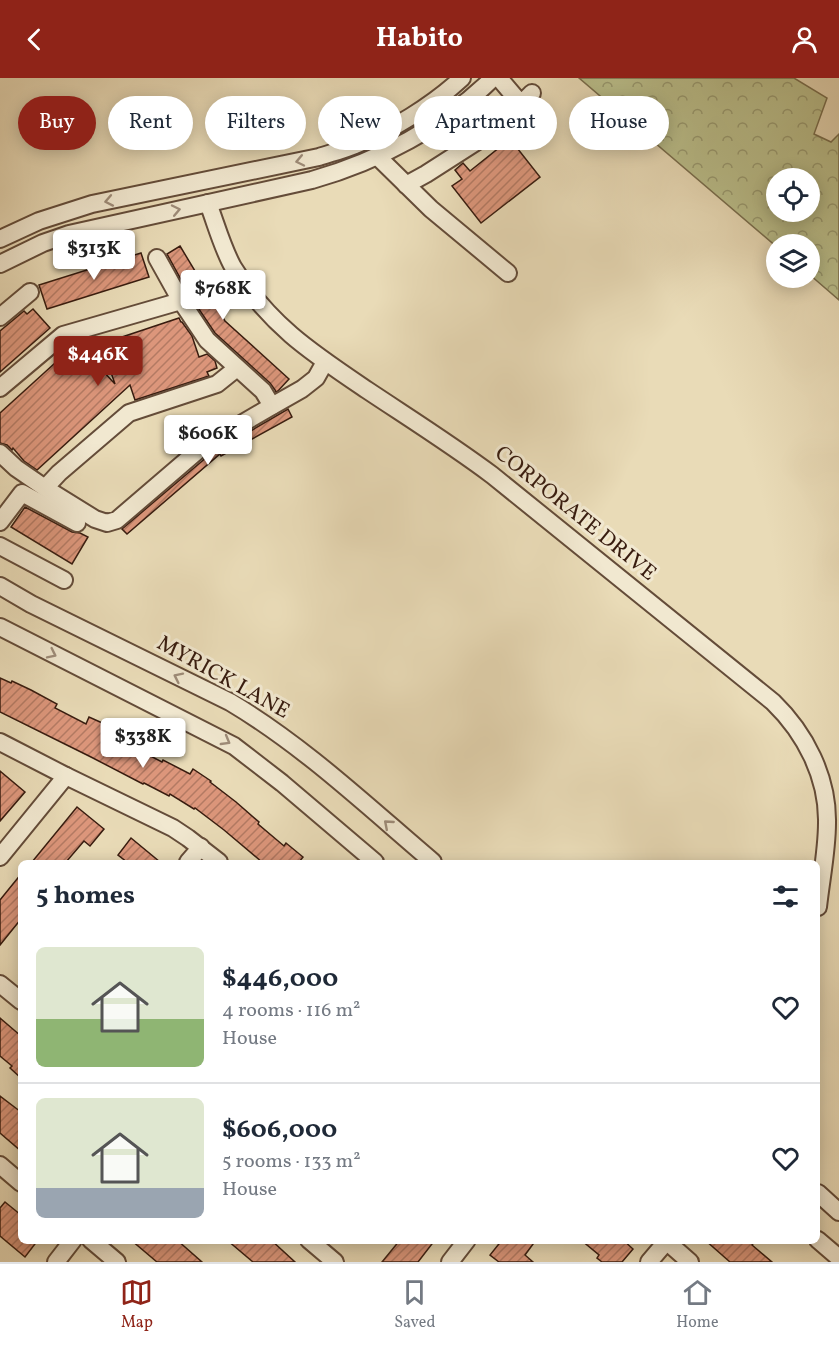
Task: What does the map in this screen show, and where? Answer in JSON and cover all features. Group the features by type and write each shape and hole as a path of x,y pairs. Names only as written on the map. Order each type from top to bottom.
{"street":[{"path":"0,239 39,221 92,204 319,157 355,145 426,106 462,78"},
{"path":"0,264 43,243 69,234 312,180 346,169 378,156 428,129 465,103 493,78"},
{"path":"406,185 476,142 527,98 499,78"},
{"path":"378,156 431,209 508,273"},
{"name":"CORPORATE DRIVE","path":"208,203 225,252 257,301 282,328 312,353 492,475 764,695 791,721 816,766 824,793 827,821 820,888"},
{"path":"157,258 181,301 207,340 263,391 272,406"},
{"path":"0,317 30,292"},
{"path":"0,388 63,335 181,301"},
{"path":"0,453 16,468 45,488 95,519 107,523 117,519 202,447 303,389 316,378 325,362"},
{"path":"45,488 59,473 129,413 217,384 237,368"},
{"path":"0,522 22,493 77,523"},
{"path":"0,546 64,580"},
{"name":"MYRICK LANE","path":"0,586 31,604 230,702 255,717 303,752 431,860"},
{"path":"0,627 234,746 282,783 373,860"},
{"path":"0,742 173,828 217,860"},
{"path":"0,857 66,776"},
{"path":"190,860 201,847"},
{"path":"0,984 18,999"},
{"path":"0,1166 18,1181"},
{"path":"820,1195 839,1212"},
{"path":"820,1242 839,1258"},
{"path":"56,1262 70,1244"},
{"path":"96,1244 117,1262"},
{"path":"314,1244 335,1262"},
{"path":"450,1262 464,1244"},
{"path":"649,1262 663,1244"},
{"path":"669,1244 690,1262"}],"green space":[{"path":"579,78 794,78 827,98 814,134 831,142 839,134 839,300 820,284 820,234 766,234 766,238 663,150 669,150 669,96 600,96"}],"building":[{"path":"496,150 519,150 540,177 481,223 452,186 462,179 455,170 463,163 470,171"},
{"path":"180,246 225,321 289,379 278,391 276,392 270,383 215,333 190,296 167,254"},
{"path":"141,253 149,277 47,309 39,285"},
{"path":"33,309 50,328 0,372 0,331 24,311 27,314"},
{"path":"179,318 192,336 199,357 207,354 215,361 217,368 207,372 209,376 135,400 130,385 37,470 24,461 13,448 12,450 0,443 0,413 77,343 115,384 101,344"},
{"path":"288,409 292,417 221,456 220,454 127,534 122,529 208,456"},
{"path":"25,507 72,532 88,537 72,564 11,527"},
{"path":"0,678 31,690 57,704 55,708 86,724 89,717 109,726 107,731 132,744 131,746 190,774 193,769 211,781 284,846 286,843 303,857 301,860 260,860 195,808 0,712"},
{"path":"0,771 25,792 0,821"},
{"path":"77,807 104,829 90,846 84,841 68,860 34,860"},
{"path":"131,838 158,860 124,860 118,855"},
{"path":"18,878 18,923 0,945 0,900"},
{"path":"0,1018 18,1033 18,1075 10,1068 12,1066 0,1056"},
{"path":"0,1096 18,1110 18,1148 0,1133"},
{"path":"5,1202 18,1213 18,1244 35,1244 25,1257 0,1236 0,1208"},
{"path":"136,1244 182,1244 202,1262 157,1262"},
{"path":"232,1244 275,1244 295,1262 253,1262"},
{"path":"397,1244 432,1244 418,1262 382,1262"},
{"path":"499,1244 533,1244 525,1255 533,1262 499,1262 490,1255"},
{"path":"586,1244 627,1244 633,1249 622,1262 602,1262 597,1258 599,1255"},
{"path":"710,1244 753,1244 772,1262 730,1262"}]}
